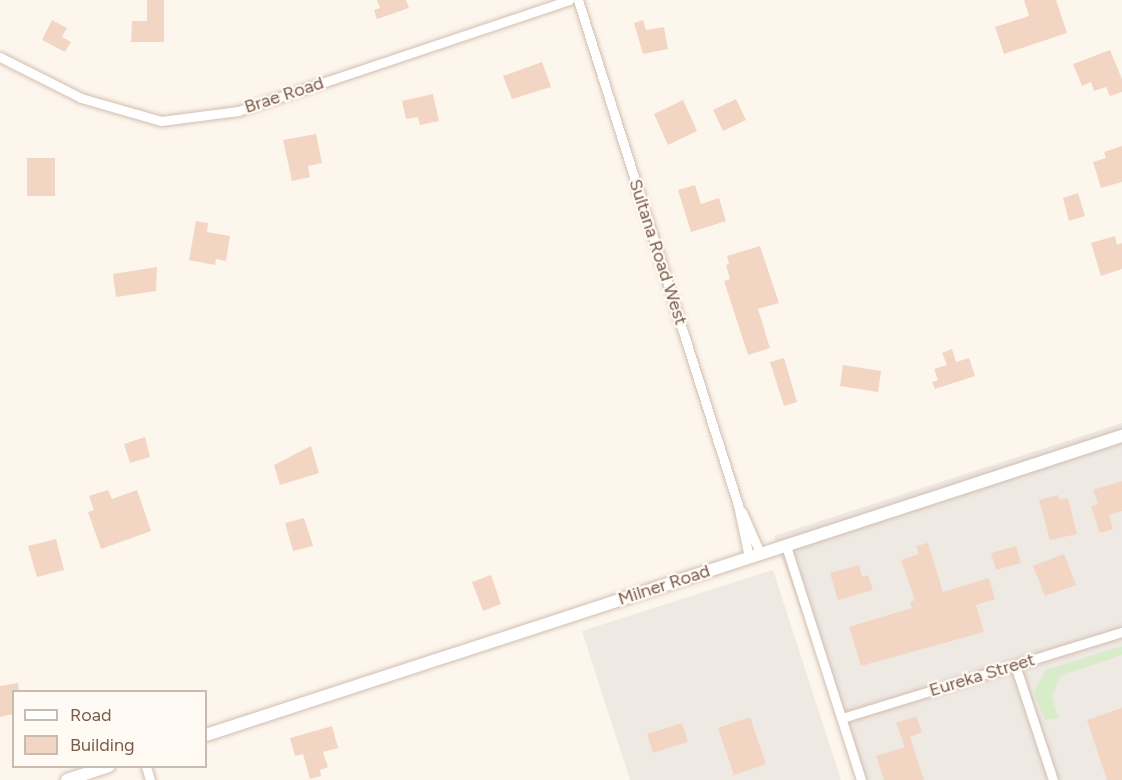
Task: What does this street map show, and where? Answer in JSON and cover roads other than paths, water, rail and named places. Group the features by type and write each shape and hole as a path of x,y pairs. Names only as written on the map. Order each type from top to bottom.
{"street":[{"name":"Brae Road","path":"0,57 81,98 161,121 238,111 569,0"},
{"name":"Sultana Road West","path":"578,0 755,555"},
{"name":"Milner Road","path":"207,735 1122,436"},
{"path":"786,546 861,780"},
{"name":"Eureka Street","path":"842,718 1122,632"},
{"path":"1015,665 1053,780"},
{"path":"67,780 103,768"}]}
